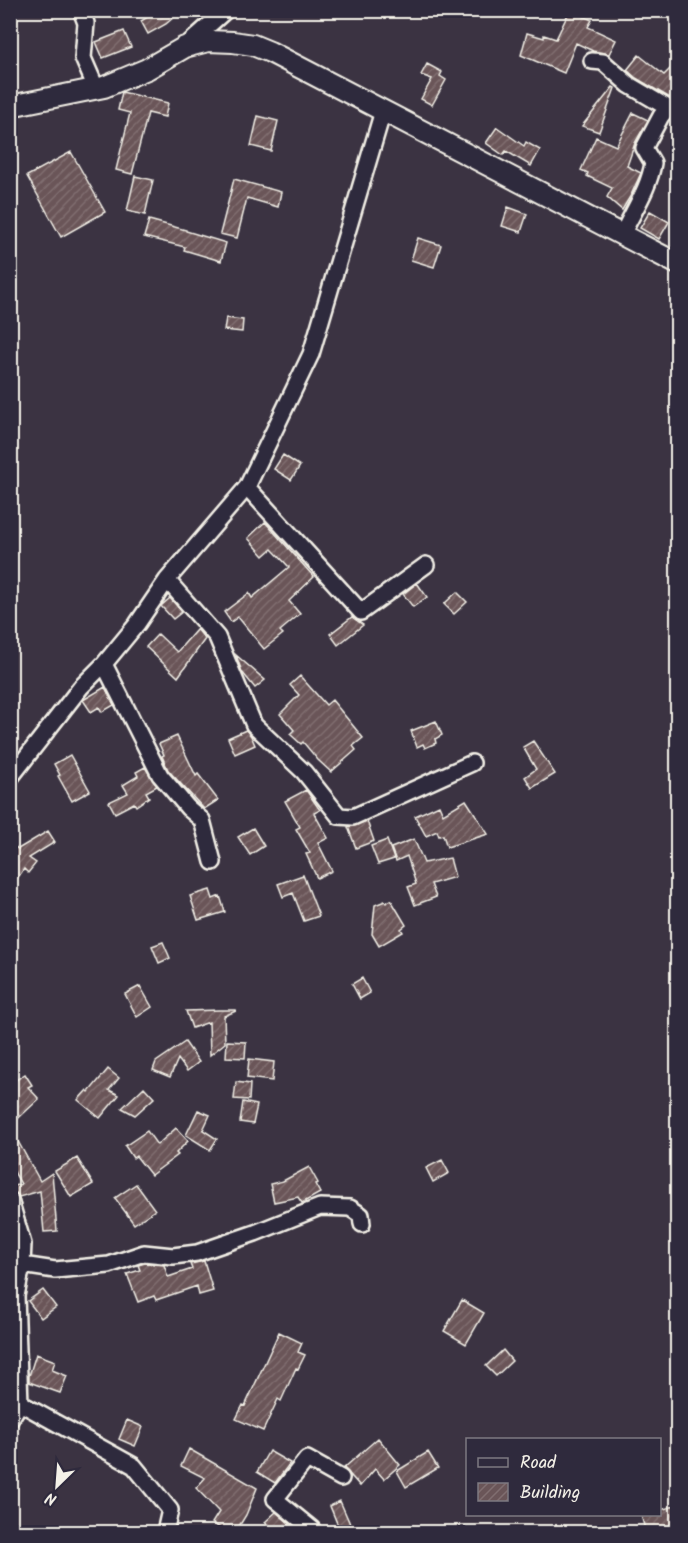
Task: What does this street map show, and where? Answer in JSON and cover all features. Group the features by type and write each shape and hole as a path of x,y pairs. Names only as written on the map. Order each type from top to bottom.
{"street":[{"path":"81,10 86,23 83,58 96,88"},
{"path":"10,106 96,88 147,69 185,47 226,10"},
{"path":"185,47 208,41 233,42 254,45 270,52 678,264"},
{"path":"592,61 603,62 629,85 668,108 661,116 644,148 654,163 647,188 632,211 622,235"},
{"path":"10,778 81,687 104,664 136,624 166,580 247,487 311,354 383,111"},
{"path":"247,487 361,612 426,565"},
{"path":"166,580 217,637 254,724 304,772 339,816 353,818 472,763"},
{"path":"104,664 160,775 188,808 202,820 213,862"},
{"path":"10,1200 23,1244 16,1260 20,1403 10,1420"},
{"path":"16,1260 55,1270 109,1265 144,1252 173,1256 197,1253 320,1207 350,1208 361,1215 362,1224"},
{"path":"20,1403 134,1466 170,1510 165,1533"},
{"path":"313,1533 312,1529 275,1499 307,1459 341,1478"}],"building":[{"path":"159,10 182,10 166,24 148,34 141,21"},
{"path":"570,10 592,20 588,27 616,40 609,54 593,51 576,43 564,73 521,55 527,33 556,39"},
{"path":"124,31 131,47 103,58 96,42"},
{"path":"639,55 664,75 678,61 678,88 670,98 627,70"},
{"path":"427,64 442,72 440,76 446,80 432,105 421,99 432,79 421,75"},
{"path":"613,87 615,88 599,132 582,126"},
{"path":"122,92 168,103 165,117 148,113 132,174 116,170 130,113 118,110"},
{"path":"633,113 648,120 635,143 627,166 641,173 622,210 607,197 612,188 587,176 588,173 581,170 596,137 616,146"},
{"path":"258,116 278,121 271,151 251,146"},
{"path":"497,127 524,146 526,142 540,150 531,166 506,151 503,155 486,143"},
{"path":"71,152 105,212 61,237 27,176"},
{"path":"135,176 153,180 145,215 127,211"},
{"path":"234,179 281,192 278,207 247,198 237,238 220,234"},
{"path":"508,207 527,214 521,232 502,226"},
{"path":"650,211 669,222 659,239 640,228"},
{"path":"149,220 226,243 221,261 184,250 185,247 144,237"},
{"path":"418,238 441,245 434,267 411,260"},
{"path":"226,318 243,320 242,332 224,330"},
{"path":"283,455 300,466 291,480 274,469"},
{"path":"265,522 314,577 289,601 300,614 280,631 283,634 264,649 238,617 231,622 224,612 249,593 252,598 289,567 272,549 264,556 248,538"},
{"path":"417,583 427,597 413,607 403,594"},
{"path":"457,592 467,602 454,614 444,604"},
{"path":"170,598 182,612 173,619 161,606"},
{"path":"352,617 363,625 338,645 330,634"},
{"path":"197,629 205,639 178,677 146,647 158,634 177,652"},
{"path":"236,655 265,680 255,688 242,672"},
{"path":"300,676 326,705 332,700 363,738 353,746 356,750 331,772 303,742 301,744 290,734 294,730 280,714 299,695 290,685"},
{"path":"105,687 114,705 102,712 99,707 91,712 83,700"},
{"path":"436,721 442,735 435,739 436,743 425,748 423,744 417,747 411,731"},
{"path":"246,730 255,745 235,754 228,738"},
{"path":"177,736 196,776 198,774 218,800 204,809 168,770 162,756 164,755 159,744"},
{"path":"533,741 555,774 532,788 525,777 536,769 523,747"},
{"path":"70,755 90,791 72,801 54,764"},
{"path":"145,767 157,786 146,792 149,797 136,806 134,803 115,813 109,802 128,793 123,785 138,776 136,772"},
{"path":"306,790 320,810 314,813 328,838 318,843 332,871 317,878 306,854 310,853 296,829 300,827 285,801"},
{"path":"466,800 488,834 447,847 443,835 439,836 437,831 426,836 415,816 439,805 443,814"},
{"path":"367,821 374,841 356,848 348,827"},
{"path":"253,828 264,846 250,855 238,837"},
{"path":"48,831 55,842 29,858 36,863 28,873 24,869 10,888 10,843 18,849"},
{"path":"414,839 424,863 450,858 455,877 431,884 436,897 415,905 408,887 416,884 407,856 396,861 391,848"},
{"path":"387,840 394,859 378,864 371,846"},
{"path":"303,875 319,916 304,921 293,893 283,897 278,884"},
{"path":"210,890 213,899 220,896 225,912 198,920 190,896"},
{"path":"391,900 406,925 401,929 403,932 379,946 372,934 375,905"},
{"path":"163,942 170,958 159,963 152,946"},
{"path":"362,978 370,993 360,999 352,984"},
{"path":"140,986 152,1007 137,1017 125,994"},
{"path":"236,1010 224,1016 225,1043 210,1055 209,1022 192,1028 186,1011"},
{"path":"227,1041 246,1042 245,1058 226,1057"},
{"path":"185,1042 199,1062 187,1071 178,1059 170,1077 153,1070 156,1062"},
{"path":"249,1059 274,1062 272,1081 247,1078"},
{"path":"108,1069 119,1078 109,1090 119,1095 100,1118 78,1100 87,1090 89,1092"},
{"path":"25,1074 32,1085 28,1087 39,1099 10,1126 10,1084"},
{"path":"236,1082 250,1084 249,1100 234,1099"},
{"path":"144,1087 154,1098 135,1115 122,1108"},
{"path":"243,1102 257,1105 253,1124 240,1122"},
{"path":"198,1110 210,1115 203,1130 217,1139 210,1150 186,1135"},
{"path":"10,1127 40,1181 52,1173 57,1231 44,1232 40,1191 19,1197 10,1190 10,1187 21,1184 10,1165"},
{"path":"176,1128 188,1141 176,1153 178,1155 151,1175 136,1156 133,1158 125,1146 147,1131 157,1145"},
{"path":"77,1158 93,1184 71,1197 55,1171"},
{"path":"442,1160 449,1173 433,1182 426,1168"},
{"path":"309,1167 318,1183 315,1184 320,1193 302,1203 298,1197 274,1202 270,1184 283,1181"},
{"path":"136,1184 155,1210 134,1224 115,1198"},
{"path":"204,1261 213,1291 199,1295 197,1286 156,1300 154,1296 138,1302 127,1274 140,1270 138,1265 145,1263 164,1265 168,1277 192,1269 190,1264"},
{"path":"43,1290 56,1307 41,1318 28,1301"},
{"path":"462,1300 484,1313 466,1344 444,1331"},
{"path":"279,1332 302,1343 298,1352 305,1355 298,1369 296,1368 281,1401 278,1399 263,1431 236,1419 243,1405 245,1406"},
{"path":"503,1350 512,1361 496,1376 486,1366"},
{"path":"36,1354 55,1361 52,1370 67,1376 60,1393 29,1382"},
{"path":"127,1420 143,1427 135,1446 119,1439"},
{"path":"378,1438 400,1465 384,1479 375,1469 360,1486 344,1468"},
{"path":"189,1449 257,1488 246,1515 235,1533 228,1533 212,1523 219,1512 196,1488 205,1478 181,1466"},
{"path":"269,1451 290,1463 275,1483 257,1472"},
{"path":"428,1452 438,1468 406,1487 397,1471"},
{"path":"340,1501 354,1533 341,1533 330,1506"},
{"path":"675,1506 678,1523 672,1525 674,1533 646,1533 641,1516 661,1516 661,1510"},
{"path":"276,1512 290,1524 281,1533 275,1533 265,1522"}]}
